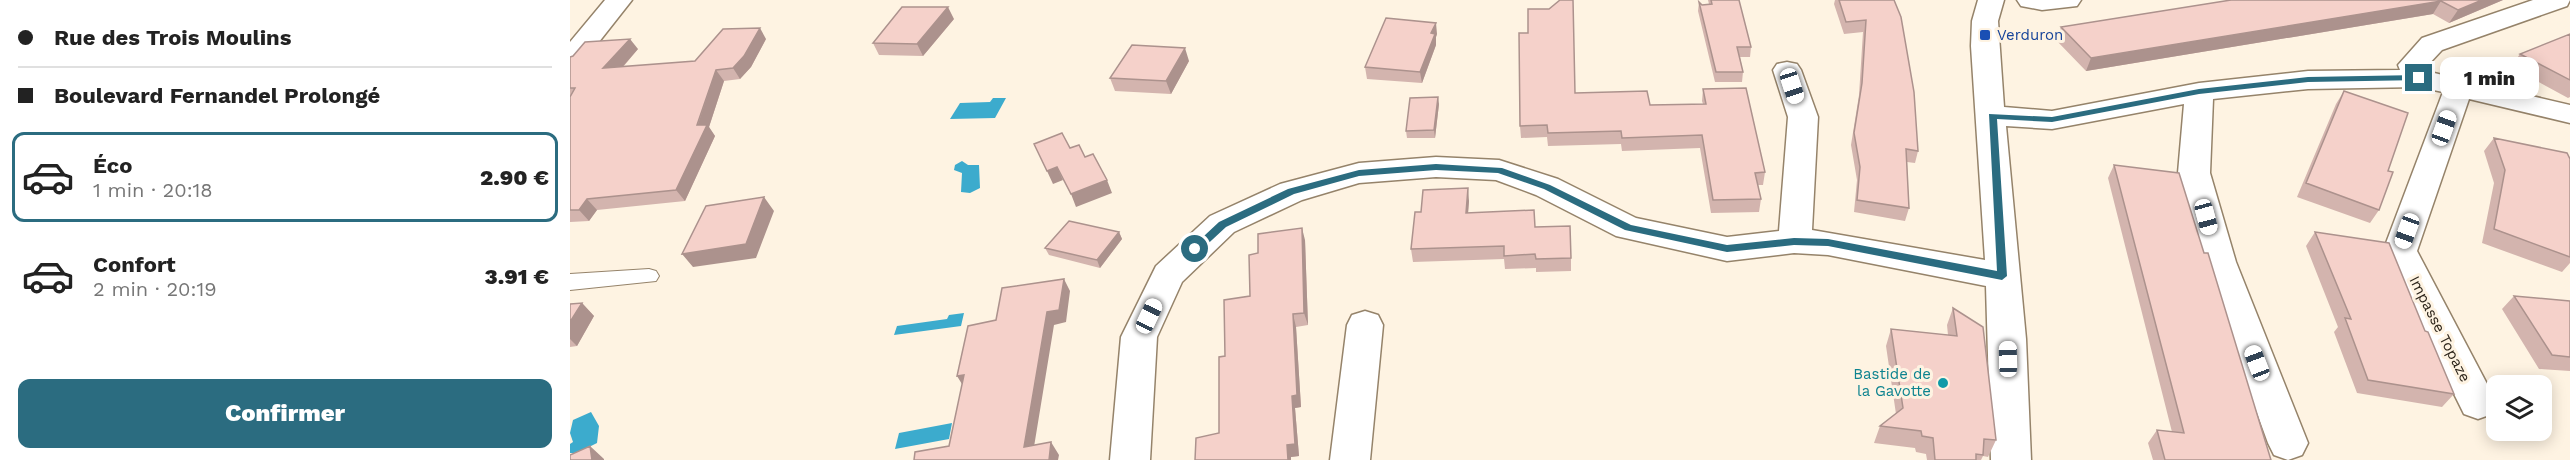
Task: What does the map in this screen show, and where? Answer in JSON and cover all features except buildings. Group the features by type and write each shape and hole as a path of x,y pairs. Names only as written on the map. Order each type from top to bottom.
{"street":[{"path":"570,60 619,0"},
{"path":"1991,0 1985,21 1985,46 2008,339 2011,460"},
{"path":"2030,0 2042,2 2068,0"},
{"path":"2419,78 2412,65 2432,44 2558,0"},
{"path":"1787,70 1803,117 1798,212 1794,241"},
{"path":"1992,116 2052,120 2199,92 2308,80 2419,78 2570,114"},
{"name":"Impasse Topaze","path":"2459,87 2400,251 2478,403"},
{"path":"2199,92 2194,173 2219,262 2288,443"},
{"path":"1130,460 1139,337 1168,275 1222,224 1291,192 1359,173 1436,167 1499,170 1547,187 1628,228 1727,249 1794,241 1828,243 2002,276"},
{"path":"1350,460 1365,325"}],"lane":[{"path":"570,282 649,276"}],"water":[{"path":"993,98 1006,98 995,118 950,119 960,103 990,102"},
{"path":"962,161 968,165 979,165 980,188 970,193 961,192 962,173 954,170 955,165"},
{"path":"964,313 961,326 894,335 897,326 947,319 949,315"},
{"path":"591,412 599,426 597,443 577,453 570,453 570,444 573,442 570,433 573,420"},
{"path":"952,423 949,439 895,449 899,433"}],"place":[{"name":"Verduron","path":"1985,35"},
{"name":"Bastide de la Gavotte","path":"1943,383"}],"route":[{"path":"1195,249 1222,224 1291,192 1359,173 1436,167 1499,170 1547,187 1628,228 1727,249 1794,241 1828,243 2002,276 1992,116 2052,120 2199,92 2308,80 2419,78"}]}
